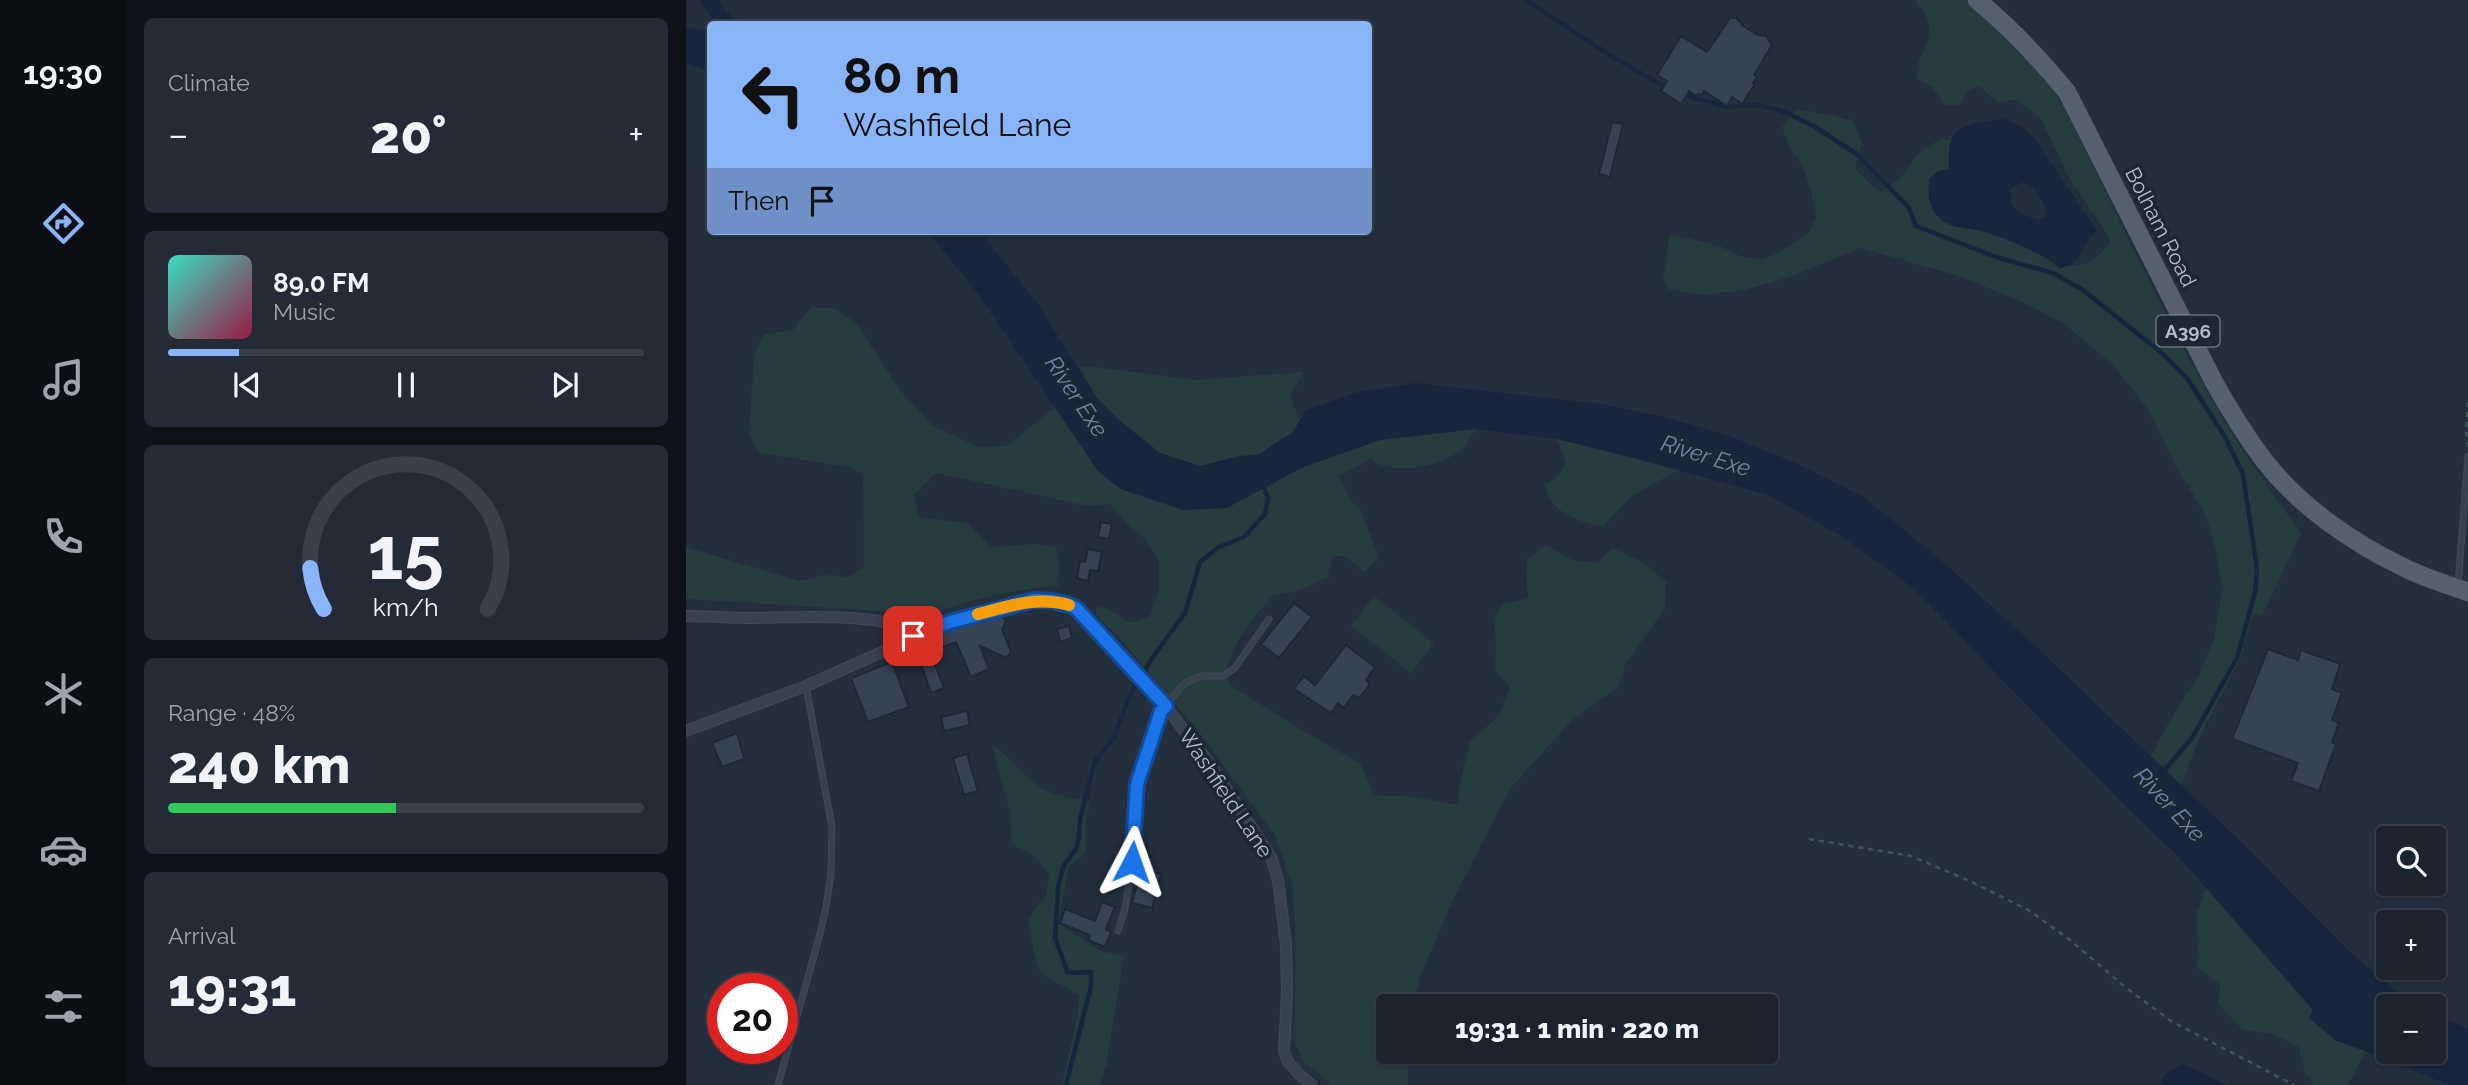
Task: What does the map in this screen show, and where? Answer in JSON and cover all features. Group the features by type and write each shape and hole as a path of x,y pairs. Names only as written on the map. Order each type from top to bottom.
{"main road":[{"name":"Bolham Road","path":"1977,0 2007,24 2067,92 2214,382 2265,461 2299,497 2344,533 2403,568 2463,590"}],"street":[{"name":"Washfield Lane","path":"686,732 806,686 913,636 950,622 1034,600 1053,601 1076,608 1166,706 1210,764 1271,857 1278,880 1286,946 1284,1051 1288,1062 1312,1085"},
{"path":"686,616 846,617 892,623 913,636"}],"lane":[{"path":"2463,590 2468,456"},
{"path":"1118,931 1125,909 1130,876 1137,784 1161,711 1185,683 1201,676 1222,676 1234,669 1269,619"},
{"path":"778,1085 810,974 830,881 832,827 806,686"}],"path":[{"path":"2468,402 2468,446"},
{"path":"1809,839 1911,856 2030,911 2070,940 2124,987 2171,1021 2294,1085"}],"green space":[{"path":"1915,0 1965,0 1998,27 2050,85 2064,107 2197,373 2237,442 2301,533 2262,616 2253,613 2240,660 2200,736 2181,785 2151,756 2201,672 2214,638 2222,591 2217,556 2206,515 2176,466 2148,409 2112,364 2063,323 2020,301 1956,275 1860,248 1792,276 1745,290 1705,295 1668,289 1663,277 1670,234 1720,246 1740,256 1762,260 1782,251 1809,232 1816,217 1811,192 1803,167 1789,146 1782,127 1796,110 1853,121 1862,142 1855,169 1879,192 1900,179 1917,155 1941,138 1951,141 1949,169 1960,227 2013,242 2060,268 2095,259 2110,243 2109,237 2070,179 2040,117 2016,100 1999,103 1979,86 1968,91 1959,105 1946,106 1932,87 1916,78 1928,40 1929,23"},
{"path":"812,307 836,309 856,323 899,389 933,426 979,447 1007,446 1055,407 1098,471 1121,489 1183,510 1380,440 1475,429 1463,448 1444,460 1404,468 1380,464 1371,459 1339,476 1349,498 1361,511 1379,558 1364,572 1348,558 1333,555 1328,577 1300,590 1273,596 1254,617 1238,641 1227,667 1229,684 1299,729 1360,763 1374,795 1417,797 1458,805 1459,788 1470,741 1499,716 1510,688 1495,669 1496,641 1493,620 1502,604 1529,598 1526,585 1527,560 1546,545 1573,560 1597,563 1612,548 1644,563 1666,582 1665,608 1625,665 1618,687 1573,719 1509,790 1449,908 1416,994 1376,994 1376,1064 1408,1064 1408,1085 1332,1085 1303,1061 1295,1043 1296,944 1292,885 1275,835 1199,732 1118,636 1095,614 1098,606 1131,623 1150,616 1159,591 1159,562 1145,538 1131,528 1110,504 1088,506 936,473 914,495 919,517 967,523 991,547 1035,544 1056,547 1060,567 1058,586 994,596 931,614 686,599 686,547 799,581 825,575 848,577 864,566 863,474 849,467 759,453 749,434 754,356 764,334 793,330"},
{"path":"1079,366 1194,380 1304,372 1291,394 1300,420 1293,432 1258,455 1240,456 1201,466 1160,453 1120,421 1097,398"},
{"path":"1557,439 1679,470 1633,495 1603,526 1594,524 1576,519 1559,509 1548,494 1545,485 1558,476 1566,463"},
{"path":"1374,596 1434,643 1411,673 1351,626"},
{"path":"992,745 1047,791 1090,802 1086,820 1086,853 1069,866 1058,923 1100,951 1124,956 1106,1066 1100,1085 1062,1085 1078,1014 1079,995 1041,974 1034,954 1028,921 1046,896 1049,874 1034,856 1012,846 1010,813"},
{"path":"2207,886 2313,1010 2335,1040 2366,1051 2348,1085 2314,1085 2305,1073 2299,1047 2273,1034 2243,1030 2218,1004 2220,984 2197,968 2196,916"}],"water":[{"path":"686,26 707,31 707,70 686,63"},
{"path":"2007,119 2035,139 2097,230 2073,264 2060,268 2035,252 2006,239 1981,230 1945,223 1933,210 1929,179 1938,171 1949,169 1949,147 1955,134 1968,126","holes":["2024,182 2045,207 2046,217 2039,220 2021,213 2011,201 2011,188"]},
{"name":"River Exe","path":"930,235 982,235 1036,301 1097,398 1120,421 1160,453 1200,466 1240,456 1258,455 1293,432 1306,410 1354,393 1415,383 1601,404 1664,417 1727,435 1796,463 1862,496 1933,553 2030,641 2241,842 2352,954 2376,974 2376,980 2383,980 2400,994 2376,994 2376,1055 2335,1040 2309,1018 2313,1010 2177,855 2128,809 1913,588 1843,537 1768,495 1557,439 1475,429 1380,440 1303,467 1227,508 1183,510 1121,489 1098,471 975,290"},
{"path":"2446,1019 2468,1028 2468,1085 2448,1085 2399,1064 2446,1064"},
{"path":"2181,1064 2226,1085 2160,1085 2164,1075"}],"building":[{"path":"1730,18 1737,18 1742,25 1758,35 1766,36 1772,45 1754,75 1757,77 1753,83 1755,84 1742,104 1732,97 1727,106 1704,91 1696,96 1689,91 1681,104 1661,91 1667,81 1657,75 1681,36 1707,52"},
{"path":"1612,122 1623,124 1610,177 1599,174"},
{"path":"1101,522 1112,524 1109,539 1098,537"},
{"path":"1088,549 1102,552 1098,571 1090,570 1088,581 1077,578 1080,561 1085,562"},
{"path":"1294,603 1312,617 1279,658 1261,644"},
{"path":"1003,616 1006,622 1002,629 1011,652 1006,658 980,646 989,669 971,677 956,642 930,652 944,688 931,693 915,646 952,629"},
{"path":"1069,626 1072,638 1060,642 1057,629"},
{"path":"1346,645 1375,667 1366,680 1370,684 1359,698 1353,695 1344,708 1338,703 1331,713 1294,689 1304,676 1315,685"},
{"path":"2268,649 2298,660 2301,650 2340,664 2332,689 2342,693 2332,720 2339,723 2332,742 2336,744 2319,791 2291,781 2298,763 2232,739"},
{"path":"892,662 909,707 868,722 851,678"},
{"path":"967,711 970,725 944,731 941,717"},
{"path":"737,733 744,759 722,767 712,743"},
{"path":"967,754 978,791 964,795 953,758"},
{"path":"1141,869 1161,874 1152,908 1132,903"},
{"path":"1102,902 1115,907 1106,929 1111,932 1105,947 1088,940 1090,935 1060,923 1065,909 1095,921"}],"waterway":[{"path":"708,0 725,21"},
{"path":"1526,0 1608,54 1663,86"},
{"name":"River Exe","path":"1688,96 1727,107 1759,105 1786,112 1815,127 1857,154 1909,208 1916,226 1999,258 2053,273 2083,290 2163,354 2187,378 2225,437 2243,474 2257,569 2255,592 2237,658 2192,738 2162,773"},
{"path":"1066,1085 1091,986 1091,972 1068,973 1055,938 1058,887 1064,865 1076,849 1080,819 1095,761 1114,738 1130,695 1153,657 1185,613 1200,562 1219,547 1244,537 1265,514 1268,498 1262,483"}],"slow traffic":[{"path":"978,614 1034,600 1069,605"}],"route":[{"path":"913,636 950,622 1034,600 1053,601 1076,608 1166,706 1161,711 1137,784 1132,862"}]}
